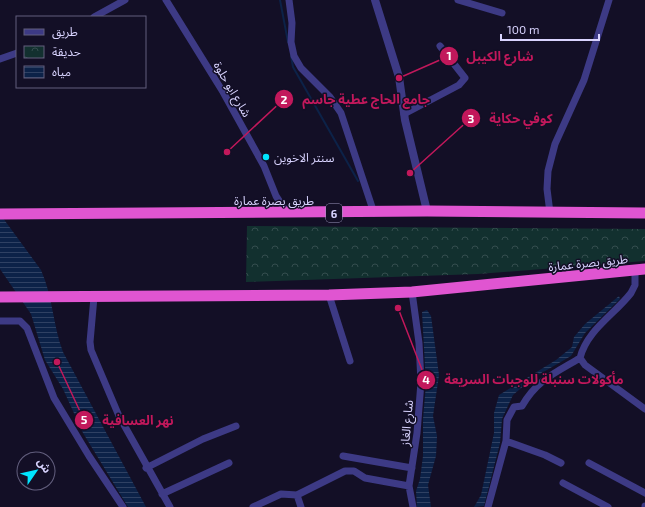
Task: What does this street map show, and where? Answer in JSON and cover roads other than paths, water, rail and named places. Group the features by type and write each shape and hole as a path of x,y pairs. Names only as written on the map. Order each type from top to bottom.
{"highway":[{"name":"طريق بصرة عمارة","path":"0,214 427,212 645,213"},
{"name":"طريق بصرة عمارة","path":"0,297 78,298 329,295 412,292 640,270"}],"street":[{"path":"96,16 125,0"},
{"name":"شارع ابو حلوة","path":"166,0 224,92 264,166 276,196 287,213"},
{"path":"289,0 292,23 291,42 294,56 301,68 330,96 341,113 374,213"},
{"path":"374,0 395,62 404,114 427,212"},
{"path":"458,0 502,13"},
{"path":"550,213 547,189 548,171 555,144 584,80 609,0"},
{"path":"404,114 459,85 465,78 440,46"},
{"path":"0,59 16,53"},
{"path":"640,270 631,293 591,334 582,348 580,358 585,365 645,409"},
{"name":"شارع الغاز","path":"412,292 419,343 421,382 417,433 409,486 413,507"},
{"path":"329,295 350,360"},
{"path":"94,297 90,342 91,350 118,416 146,468 170,507"},
{"path":"0,321 20,321 27,328 54,398 89,456 123,507"},
{"path":"488,507 506,441 507,420 514,407 522,406 530,392 539,383 580,358"},
{"path":"146,468 203,440 236,426"},
{"path":"506,441 545,455 561,463"},
{"path":"343,456 412,468"},
{"path":"162,494 229,463"},
{"path":"589,463 645,493"},
{"path":"253,507 281,494 297,495 345,470 354,471 365,478 409,486"},
{"path":"563,484 608,507"},
{"path":"297,495 301,507"}],"water":[{"path":"0,214 41,270 48,291 63,352 146,507 128,507 83,433 63,389 45,360 31,314 0,269"},
{"path":"619,296 620,299 585,333 571,356 533,378 513,395 502,419 500,443 484,506 474,507 481,495 494,433 494,413 499,395 556,360 572,347 574,337 585,324"},
{"path":"427,310 431,316 439,375 433,416 437,436 436,456 428,485 431,507 417,507 416,491 420,479 423,456 423,419 426,384 422,312"}],"waterway":[{"path":"280,0 288,42"},
{"path":"291,56 293,67 358,181"}],"place":[{"name":"شارع الكيبل","path":"399,78"},
{"name":"جامع الحاج عطية جاسم","path":"227,152"},
{"name":"سنتر الاخوين","path":"266,157"},
{"name":"كوفي حكاية","path":"410,173"},
{"name":"مأكولات سنبلة للوجبات السريعة","path":"398,308"},
{"name":"نهر العسافية","path":"57,362"}]}
